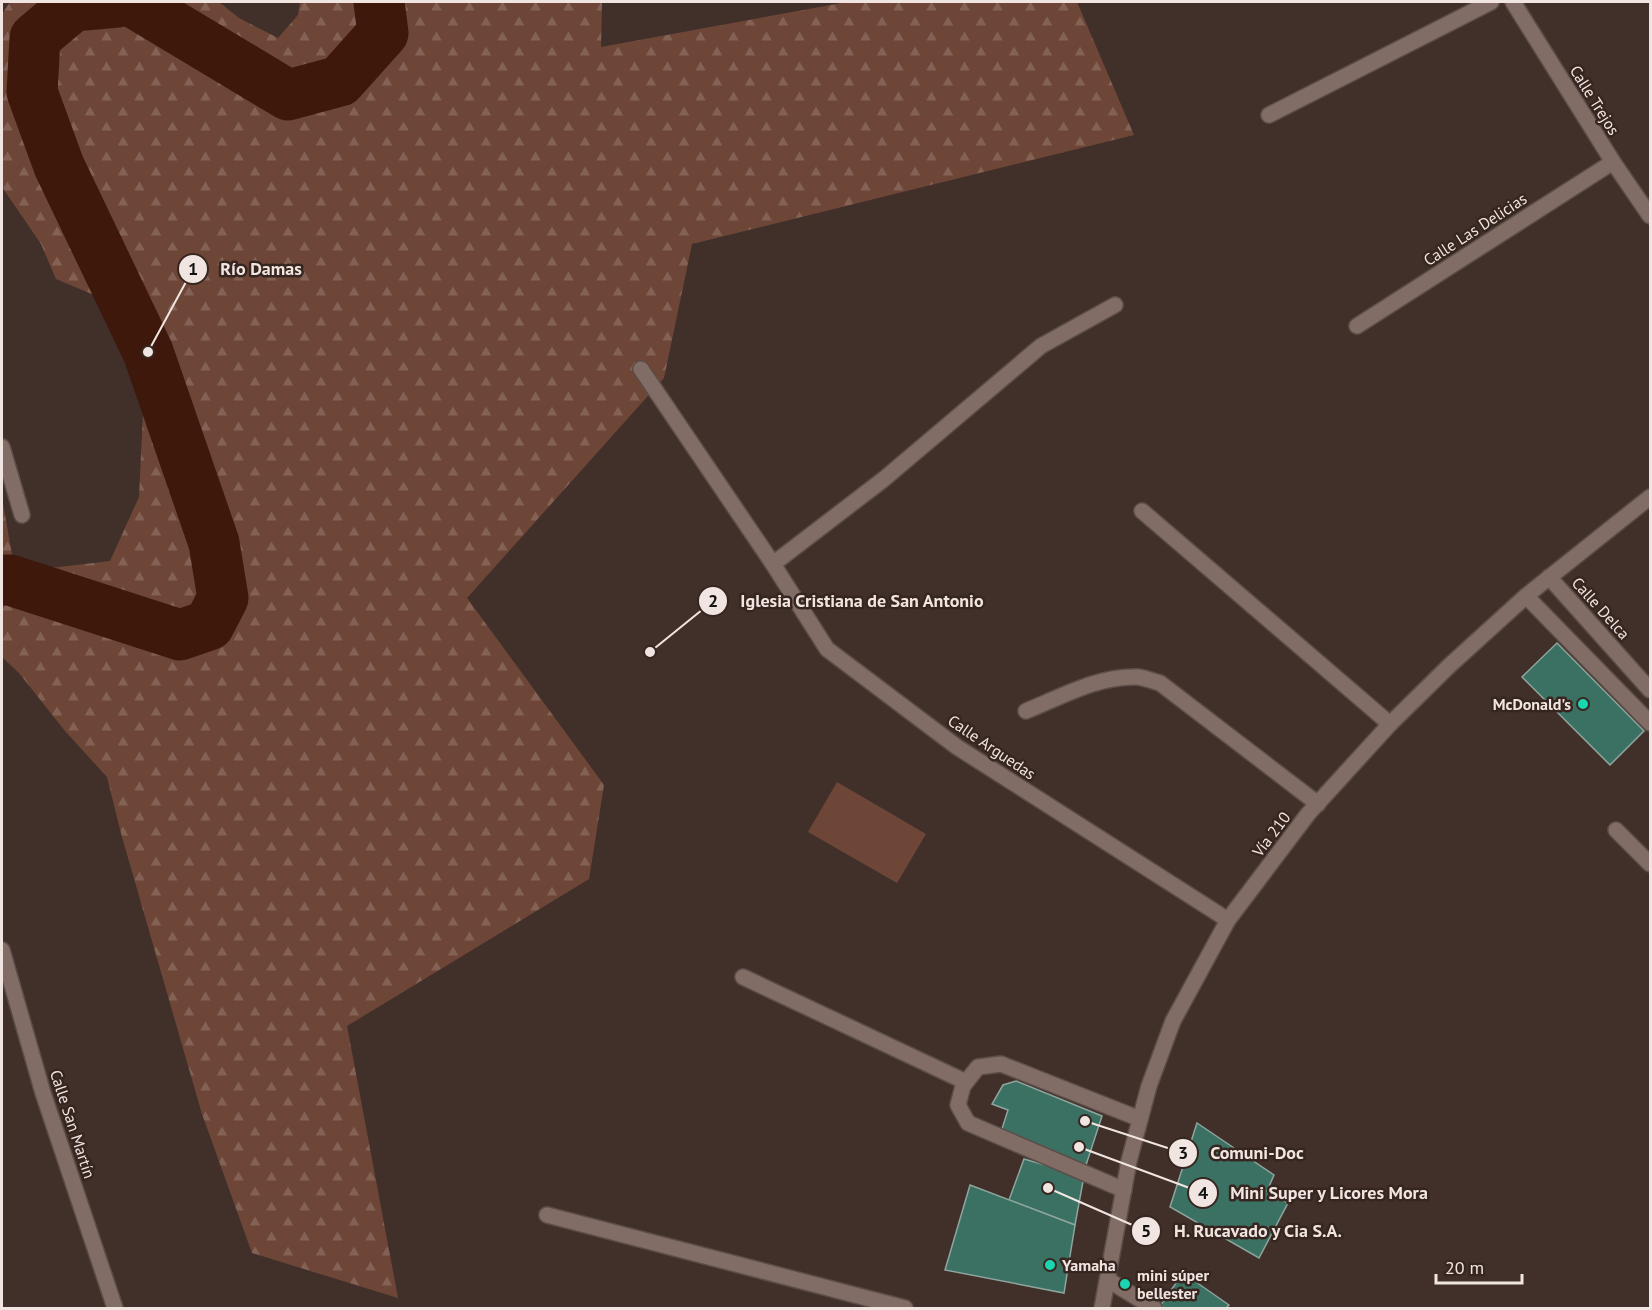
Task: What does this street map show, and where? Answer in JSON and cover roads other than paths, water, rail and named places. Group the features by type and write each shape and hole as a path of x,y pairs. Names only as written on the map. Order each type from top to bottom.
{"street":[{"path":"1269,115 1491,2"},
{"name":"Calle Trejos","path":"1513,2 1613,162 1650,216"},
{"name":"Calle Las Delicias","path":"1357,326 1613,162"},
{"path":"773,564 884,479 1041,346 1115,305"},
{"name":"Calle Arguedas","path":"641,369 773,564 827,649 957,747 1228,920"},
{"path":"2,447 22,515"},
{"name":"Vía 210","path":"1102,1308 1129,1161 1149,1086 1173,1021 1228,920 1318,804 1390,724 1526,596 1650,497"},
{"path":"1142,511 1390,724"},
{"name":"Calle Delca","path":"1549,577 1650,690"},
{"path":"1526,596 1650,723"},
{"path":"1026,711 1099,682 1140,677 1160,683 1318,804"},
{"path":"1616,830 1650,864"},
{"name":"Calle San Martín","path":"2,950 43,1093 115,1308"},
{"path":"743,977 966,1082"},
{"path":"1124,1190 968,1123 958,1105 963,1086 978,1067 1001,1064 1140,1119"},
{"path":"547,1215 905,1308"},
{"path":"1108,1280 1154,1308"}],"waterway":[{"path":"2,580 10,580 180,635 209,625 223,598 214,543 148,352 59,166 32,92 35,38 73,6 118,2"},
{"path":"133,2 288,95 340,81 383,33 379,2"}],"place":[{"name":"Río Damas","path":"148,352"},
{"name":"Iglesia Cristiana de San Antonio","path":"650,652"},
{"name":"McDonald's","path":"1583,704"},
{"name":"Comuni-Doc","path":"1085,1121"},
{"name":"Mini Super y Licores Mora","path":"1079,1147"},
{"name":"H. Rucavado y Cia S.A.","path":"1048,1188"},
{"name":"Yamaha","path":"1050,1265"},
{"name":"mini súper bellester","path":"1125,1284"}]}
